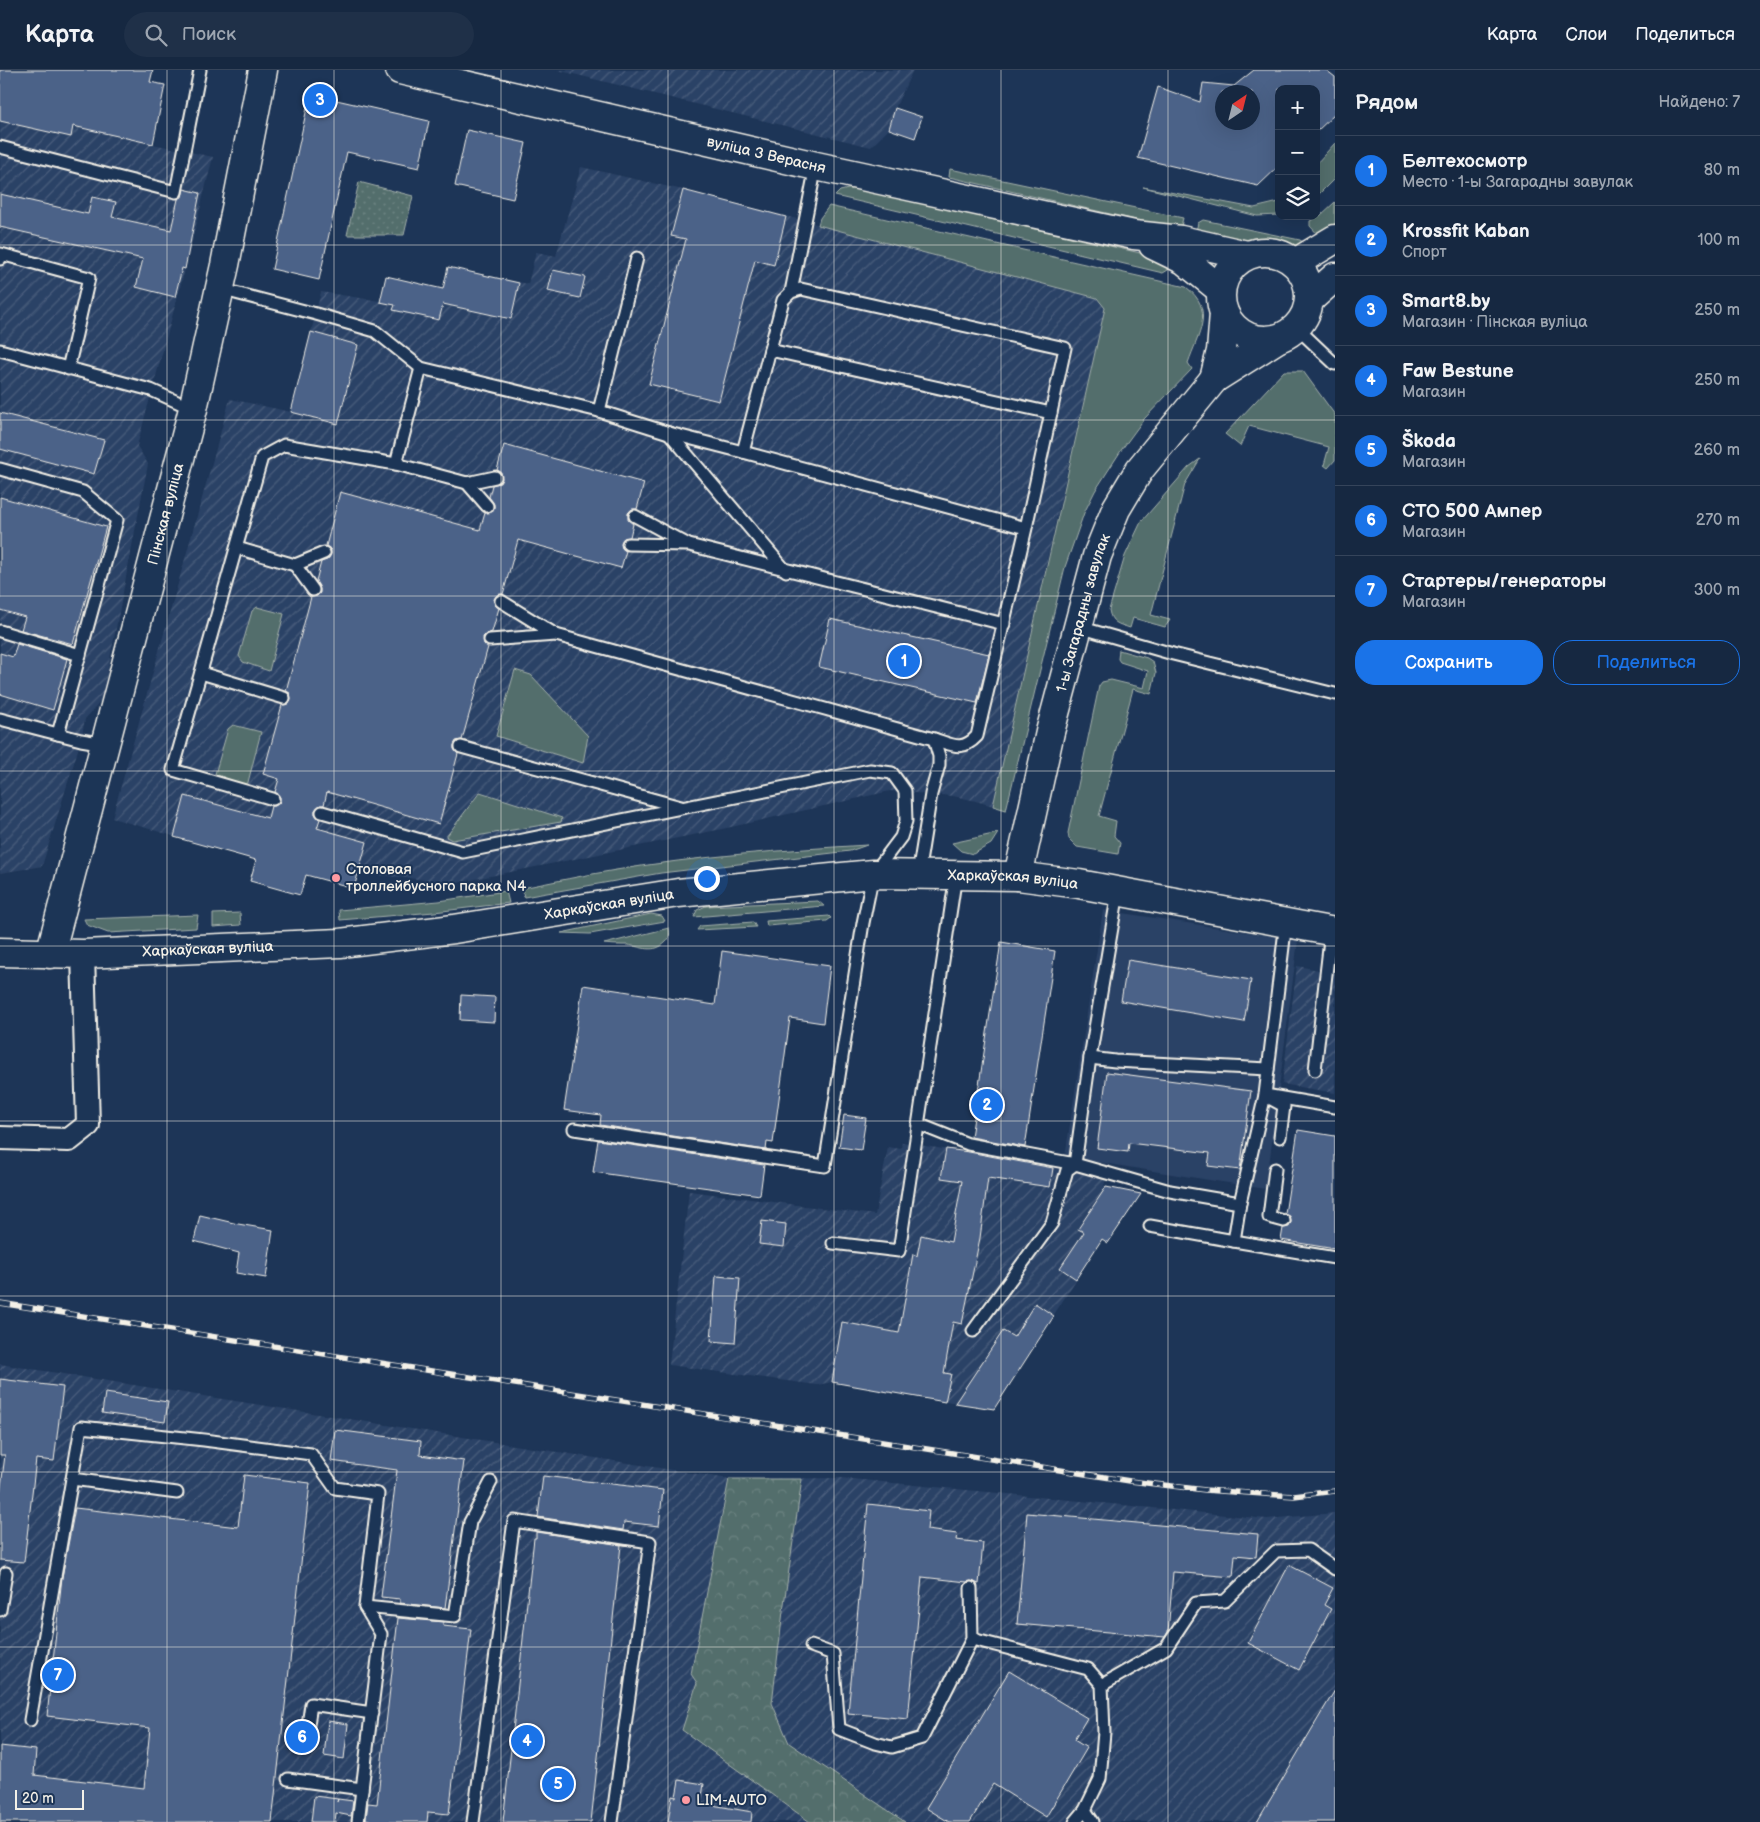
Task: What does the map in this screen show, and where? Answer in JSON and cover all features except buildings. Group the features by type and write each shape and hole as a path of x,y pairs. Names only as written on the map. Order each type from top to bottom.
{"main road":[{"name":"Пінская вуліца","path":"50,954 193,409 220,289 263,70"},
{"name":"вуліца 3 Верасня","path":"400,70 816,166 1134,235 1180,240 1247,255"},
{"name":"вуліца 3 Верасня","path":"1134,235 1184,260 1223,301"},
{"path":"1295,263 1335,239"},
{"path":"1310,299 1306,280 1295,263 1278,253 1257,252 1247,255 1230,269 1224,279 1223,301 1236,330 1245,336 1266,341 1287,333 1303,319 1310,299 1335,277"},
{"name":"1-ы Загарадны завулак","path":"1214,379 1221,351 1223,301"},
{"name":"1-ы Загарадны завулак","path":"1018,876 1050,732 1097,556 1116,509 1140,469 1214,379 1287,333"},
{"name":"Харкаўская вуліца","path":"0,952 83,954 340,943 454,929 678,893 873,874 1018,876 1118,890 1333,932"}],"street":[{"path":"0,1138 69,1140 88,1125 83,954"}],"lane":[{"path":"0,147 176,192 200,70"},
{"path":"791,292 816,166"},
{"path":"0,256 89,278 68,369"},
{"path":"599,411 637,258"},
{"path":"220,289 375,331 421,368 599,411 669,433 1026,528"},
{"path":"500,601 556,635 960,747 969,744 977,736 1026,528 1065,348 801,289 791,292 782,300 743,452"},
{"path":"1287,333 1335,364"},
{"path":"0,350 151,390 193,409"},
{"path":"770,350 1051,413"},
{"path":"396,464 421,368"},
{"path":"669,433 786,571"},
{"path":"273,799 173,770 262,458 284,445 396,464 467,483 495,477"},
{"path":"0,469 84,492 117,520 58,734"},
{"path":"467,483 487,506"},
{"path":"636,516 689,545 786,571 1004,624"},
{"path":"628,544 689,545"},
{"path":"236,548 295,565 313,590"},
{"path":"295,565 324,553"},
{"path":"1079,627 1173,654 1335,694"},
{"path":"0,631 80,655"},
{"path":"490,640 556,635"},
{"path":"201,673 284,698"},
{"path":"0,719 105,744"},
{"path":"918,874 931,794 939,765 939,756 934,739"},
{"path":"460,747 684,807"},
{"path":"322,812 463,852 870,770 892,773 905,791 906,821 901,837 873,874 863,923 825,1166 574,1129"},
{"path":"833,1243 899,1251 956,875"},
{"path":"973,1331 1052,1222 1067,1170 1075,1164 1090,1058 1118,890"},
{"path":"1234,1241 1240,1203 1265,1096 1286,922"},
{"path":"1314,1070 1333,932"},
{"path":"1090,1058 1115,1062 1268,1069"},
{"path":"1265,1096 1335,1107"},
{"path":"1265,1096 1284,1106 1280,1137"},
{"path":"918,1124 968,1144 1075,1164 1170,1191 1240,1203"},
{"path":"1275,1169 1269,1217 1284,1221"},
{"path":"1150,1226 1335,1258"},
{"path":"30,1720 81,1427 311,1454 334,1488 378,1494 365,1607 381,1634 358,1822"},
{"path":"72,1479 177,1493"},
{"path":"365,1607 455,1616 470,1522 491,1482"},
{"path":"473,1822 514,1521 650,1542 612,1822"},
{"path":"1102,1685 1166,1648 1196,1603 1225,1601 1276,1551 1308,1550 1335,1569"},
{"path":"0,1610 6,1573"},
{"path":"811,1646 833,1654 839,1729 875,1743 892,1747 922,1738 972,1639 971,1588"},
{"path":"972,1639 1088,1669 1102,1685 1104,1732 1100,1779 1085,1810 1075,1822"},
{"path":"308,1732 311,1704 372,1713"},
{"path":"288,1779 362,1789"},
{"path":"1085,1810 1094,1822"}],"shaded area":[{"path":"0,70 153,70 151,82 165,85 153,144 213,157 137,446 148,464 102,700 85,719 81,740 42,866 0,873"},
{"path":"557,70 913,70 895,108 889,129 871,147"},
{"path":"581,167 683,190 1097,298 1105,308 993,806 953,796 890,791 722,829 456,883 358,873 354,888 306,875 300,895 250,881 256,860 112,818 230,399 291,412 321,292 380,301 386,276 443,289 448,267 528,284 536,252 556,256"},
{"path":"1103,910 1298,940 1266,1189 1065,1157"},
{"path":"1297,966 1335,973 1335,1093 1282,1084"},
{"path":"902,1142 1106,1178 1104,1186 1141,1194 1108,1243 1102,1239 994,1409 832,1382 817,1385 669,1365 689,1191 875,1215 888,1147 901,1149"},
{"path":"0,1364 729,1479 841,1478 1267,1519 1335,1513 1335,1822 0,1822"}],"green space":[{"path":"1335,143 1335,178 1320,193 1320,175 1320,160"},
{"path":"950,169 1183,218 1180,230 949,177"},
{"path":"359,182 413,196 404,235 347,235"},
{"path":"1143,187 1254,208 1275,203 1275,215 1257,216"},
{"path":"859,189 1171,260 1168,270 1163,273 835,196 840,191"},
{"path":"1335,202 1335,232 1322,239 1310,226 1310,221 1320,220 1321,215"},
{"path":"829,206 1186,287 1200,304 1202,323 1188,363 1192,369 1144,419 1095,491 1084,513 1065,567 1006,810 993,806 1105,308 1097,298 818,225 820,218"},
{"path":"1203,220 1300,240 1307,245 1283,250 1262,247 1196,231 1198,223"},
{"path":"1284,371 1303,371 1335,415 1335,460 1328,468 1324,465 1329,447 1249,426 1240,446 1225,434"},
{"path":"1200,459 1185,484 1151,615 1170,620 1165,627 1133,618 1130,628 1119,624 1111,618 1109,610 1125,556 1141,522 1189,467"},
{"path":"257,607 284,614 269,671 243,662 239,656 252,611"},
{"path":"1119,650 1147,658 1153,662 1156,673 1151,694 1133,689 1099,816 1116,821 1114,836 1120,843 1118,854 1077,847 1069,839 1068,833 1099,686 1102,682 1111,680 1144,688 1148,671 1120,662 1118,659"},
{"path":"515,670 531,675 588,736 583,763 496,736"},
{"path":"233,725 261,732 247,786 215,774 228,729"},
{"path":"480,792 562,818 561,822 452,840 446,837"},
{"path":"998,833 991,844 973,854 961,851 952,843"},
{"path":"867,845 850,851 661,873 524,897 522,888 604,872 710,857"},
{"path":"506,891 509,903 340,920 339,910 439,901"},
{"path":"818,901 824,906 694,917 697,910 706,906"},
{"path":"240,913 241,925 213,927 213,914"},
{"path":"651,914 662,916 665,921 590,934 561,933"},
{"path":"198,915 196,928 108,933 87,925 84,919"},
{"path":"829,916 831,918 827,921 767,926 766,921"},
{"path":"753,922 756,927 697,930 700,926"},
{"path":"669,928 670,934 668,939 657,948 648,949 628,945 604,944"},
{"path":"729,1479 802,1479 772,1703 789,1743 905,1822 810,1822 682,1730 697,1683 691,1674"}],"railway":[{"path":"0,1303 1130,1481 1205,1490 1294,1496 1335,1491"}],"place":[{"name":"Smart8.by","path":"320,100"},
{"name":"Белтехосмотр","path":"904,661"},
{"name":"Столовая троллейбусного парка N4","path":"336,878"},
{"name":"Krossfit Kaban","path":"987,1105"},
{"name":"Стартеры/генераторы","path":"58,1675"},
{"name":"СТО 500 Ампер","path":"302,1737"},
{"name":"Faw Bestune","path":"527,1741"},
{"name":"Škoda","path":"558,1784"},
{"name":"LIM-AUTO","path":"686,1800"}]}
